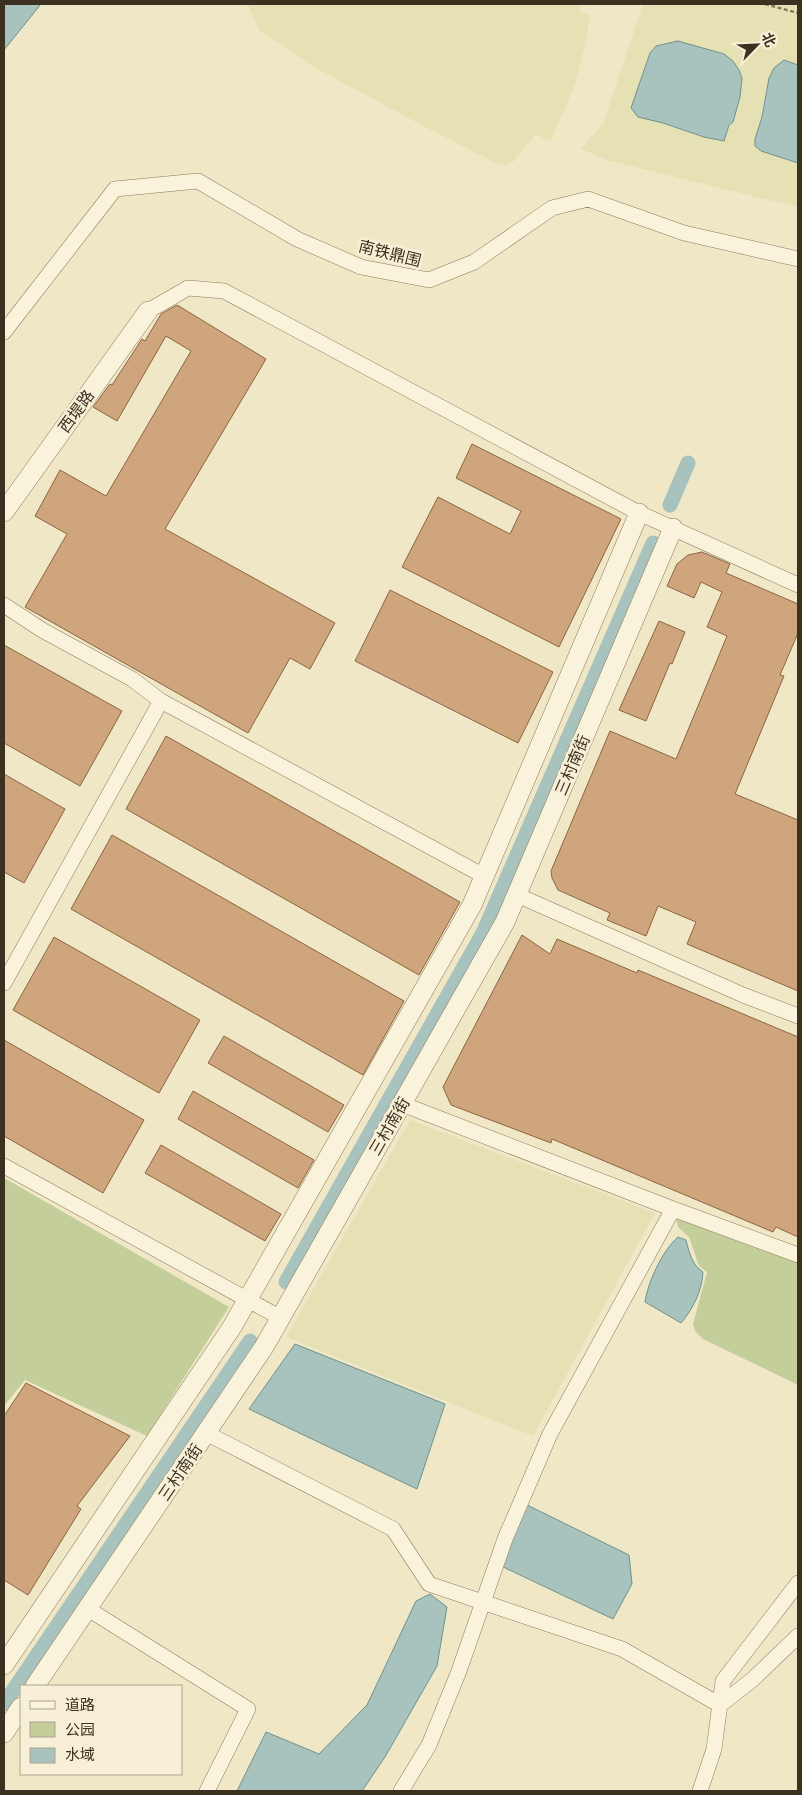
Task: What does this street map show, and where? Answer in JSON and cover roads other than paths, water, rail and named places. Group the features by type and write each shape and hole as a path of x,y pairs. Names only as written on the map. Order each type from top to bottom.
{"street":[{"name":"南铁鼎围","path":"4,332 114,189 198,181 296,238 361,267 429,280 474,262 552,208 588,199 684,233 798,259"},
{"path":"148,311 188,288 224,291 639,513 798,585"},
{"name":"西堤路","path":"4,512 148,311"},
{"path":"4,1665 232,1326 472,905 639,513"},
{"name":"三村南街","path":"37,1685 264,1347 505,922 673,528"},
{"path":"4,605 42,630 132,679 161,701 484,876"},
{"path":"4,983 161,701"},
{"path":"517,896 743,995 798,1016"},
{"path":"402,1104 673,1209 798,1255"},
{"path":"4,1166 281,1318"},
{"path":"401,1791 429,1745 459,1671 481,1603 505,1539 550,1434 673,1209"},
{"path":"206,1433 392,1529 429,1584 622,1649 720,1705"},
{"path":"700,1791 714,1749 723,1681 798,1583"},
{"path":"88,1608 248,1709 207,1791"},
{"path":"720,1705 752,1680 798,1636"},
{"path":"4,1733 20,1709"}],"water":[{"path":"4,4 41,4 4,50"},
{"path":"678,41 724,54 733,61 739,70 742,78 740,97 733,122 729,125 724,141 704,137 663,123 638,117 631,108 650,53 656,46"},
{"path":"784,60 798,65 798,163 761,151 755,146 769,78 774,68"},
{"path":"678,1237 686,1240 694,1262 703,1272 701,1286 696,1299 681,1323 645,1302 649,1285 657,1267 667,1250"},
{"path":"295,1344 445,1404 417,1489 249,1409"},
{"path":"521,1502 629,1555 632,1584 613,1619 501,1566"},
{"path":"430,1594 447,1607 437,1666 385,1757 362,1791 237,1791 266,1732 319,1754 367,1705 416,1601"}],"waterway":[{"path":"670,505 688,463"},
{"path":"286,1282 483,933 653,543"},
{"path":"4,1704 250,1341"}]}
